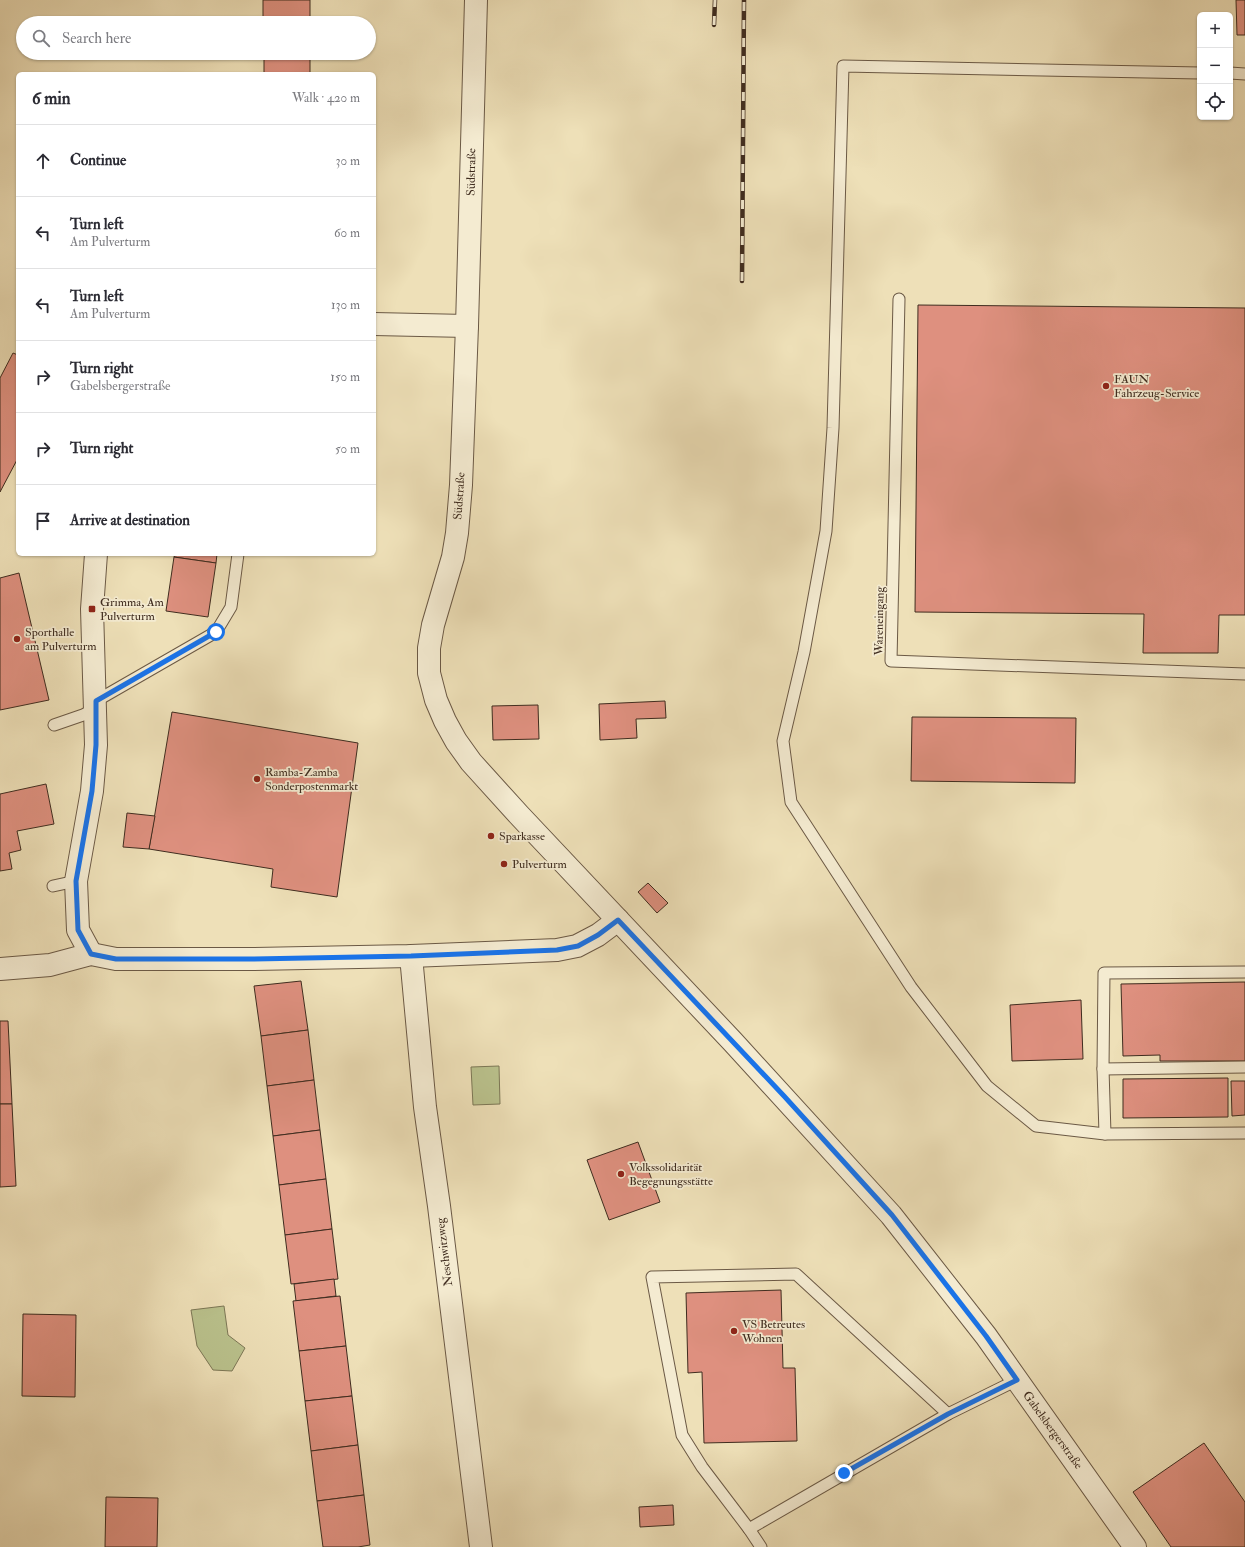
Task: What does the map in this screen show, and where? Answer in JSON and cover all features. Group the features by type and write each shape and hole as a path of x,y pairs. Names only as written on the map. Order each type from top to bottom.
{"street":[{"name":"Südstraße","path":"476,0 461,485 457,533 453,557 432,625 429,648 429,673 436,700 445,721 456,741 471,762 618,920"},
{"path":"376,324 467,326"},
{"path":"91,954 78,930 76,881 92,791 96,745 96,704 92,609 96,556"},
{"path":"0,969 50,965 91,954 116,959 411,956 557,950 578,946 598,935 618,920"},
{"name":"Gabelsbergerstraße","path":"618,920 770,1081 892,1215 986,1336 1135,1547"},
{"name":"Neschwitzweg","path":"411,956 425,1107 439,1206 481,1547"}],"lane":[{"path":"1197,73 843,66 833,428 827,523 804,652 783,741 791,802 911,988 987,1086 1036,1126 1105,1134 1245,1133"},
{"path":"1233,74 1245,74"},
{"name":"Wareneingang","path":"899,299 891,661 1245,674"},
{"path":"54,725 83,714 96,704 216,632 231,607 238,556"},
{"path":"53,886 76,881"},
{"path":"1105,1134 1103,1069 1104,973 1245,972"},
{"path":"1103,1069 1245,1067"},
{"path":"761,1547 702,1467 682,1435 652,1277 796,1274 948,1414"},
{"path":"749,1529 948,1414 1017,1380"}],"green space":[{"path":"499,1066 500,1104 473,1105 471,1067"},
{"path":"224,1306 228,1335 245,1348 232,1371 213,1370 197,1346 191,1310"}],"building":[{"path":"263,0 310,0 310,16 263,16"},
{"path":"1236,0 1245,0 1245,35 1237,35"},
{"path":"264,60 310,60 310,72 264,72"},
{"path":"918,305 1245,308 1245,615 1219,615 1218,653 1143,653 1144,614 915,612"},
{"path":"13,353 16,354 16,462 0,492 0,378"},
{"path":"174,556 217,556 216,563"},
{"path":"174,557 216,563 208,617 166,611"},
{"name":"Sporthalle am Pulverturm","path":"19,573 49,700 0,710 0,578"},
{"path":"665,701 666,718 636,719 637,738 600,740 599,704"},
{"path":"538,705 539,739 493,740 492,706"},
{"name":"Ramba-Zamba Sonderpostenmarkt","path":"172,712 358,743 337,897 271,887 273,869 149,849"},
{"path":"912,717 1076,718 1075,783 911,781"},
{"path":"46,784 54,824 17,831 21,850 9,853 12,869 0,871 0,794"},
{"path":"127,813 155,816 149,849 123,847"},
{"path":"648,883 668,903 657,913 638,892"},
{"path":"301,981 308,1030 261,1036 254,986"},
{"path":"1245,982 1245,1061 1160,1061 1160,1055 1123,1056 1121,984"},
{"path":"1081,1000 1083,1059 1012,1061 1010,1005"},
{"path":"0,1021 8,1021 12,1104 0,1104"},
{"path":"308,1030 314,1080 267,1086 261,1036"},
{"path":"1228,1078 1228,1117 1123,1118 1123,1079"},
{"path":"314,1080 320,1130 273,1136 267,1086"},
{"path":"1231,1081 1245,1081 1245,1115 1232,1116"},
{"path":"0,1104 12,1104 16,1186 0,1187"},
{"path":"320,1130 326,1179 279,1185 273,1136"},
{"name":"Volkssolidarität Begegnungsstätte","path":"638,1142 660,1202 609,1220 587,1160"},
{"path":"326,1179 332,1229 285,1235 279,1185"},
{"path":"332,1229 338,1279 291,1284 285,1235"},
{"path":"334,1279 336,1296 296,1301 294,1284"},
{"name":"VS Betreutes Wohnen","path":"781,1290 783,1368 795,1368 797,1441 704,1443 702,1372 688,1373 686,1293"},
{"path":"340,1296 346,1346 299,1351 293,1301"},
{"path":"23,1314 76,1315 75,1397 22,1396"},
{"path":"346,1346 352,1396 305,1401 299,1351"},
{"path":"352,1396 358,1445 311,1451 305,1401"},
{"path":"1204,1443 1245,1502 1245,1547 1171,1547 1133,1492"},
{"path":"358,1445 364,1495 317,1501 311,1451"},
{"path":"364,1495 370,1545 358,1547 323,1547 317,1501"},
{"path":"106,1497 158,1498 157,1547 105,1547"},
{"path":"673,1505 674,1525 640,1527 639,1507"}],"railway":[{"path":"714,25 715,0"},
{"path":"742,281 744,0"}],"place":[{"name":"FAUN Fahrzeug-Service","path":"1106,386"},
{"name":"Grimma, Am Pulverturm","path":"92,609"},
{"name":"Sporthalle am Pulverturm","path":"17,639"},
{"name":"Ramba-Zamba Sonderpostenmarkt","path":"257,779"},
{"name":"Sparkasse","path":"491,836"},
{"name":"Pulverturm","path":"504,864"},
{"name":"Volkssolidarität Begegnungsstätte","path":"621,1174"},
{"name":"VS Betreutes Wohnen","path":"734,1331"}],"route":[{"path":"216,632 96,701 96,745 92,791 76,881 78,930 91,954 116,959 252,959 411,956 557,950 578,946 598,935 618,920 734,1042 892,1215 986,1336 1017,1380 948,1414 844,1473"}]}
